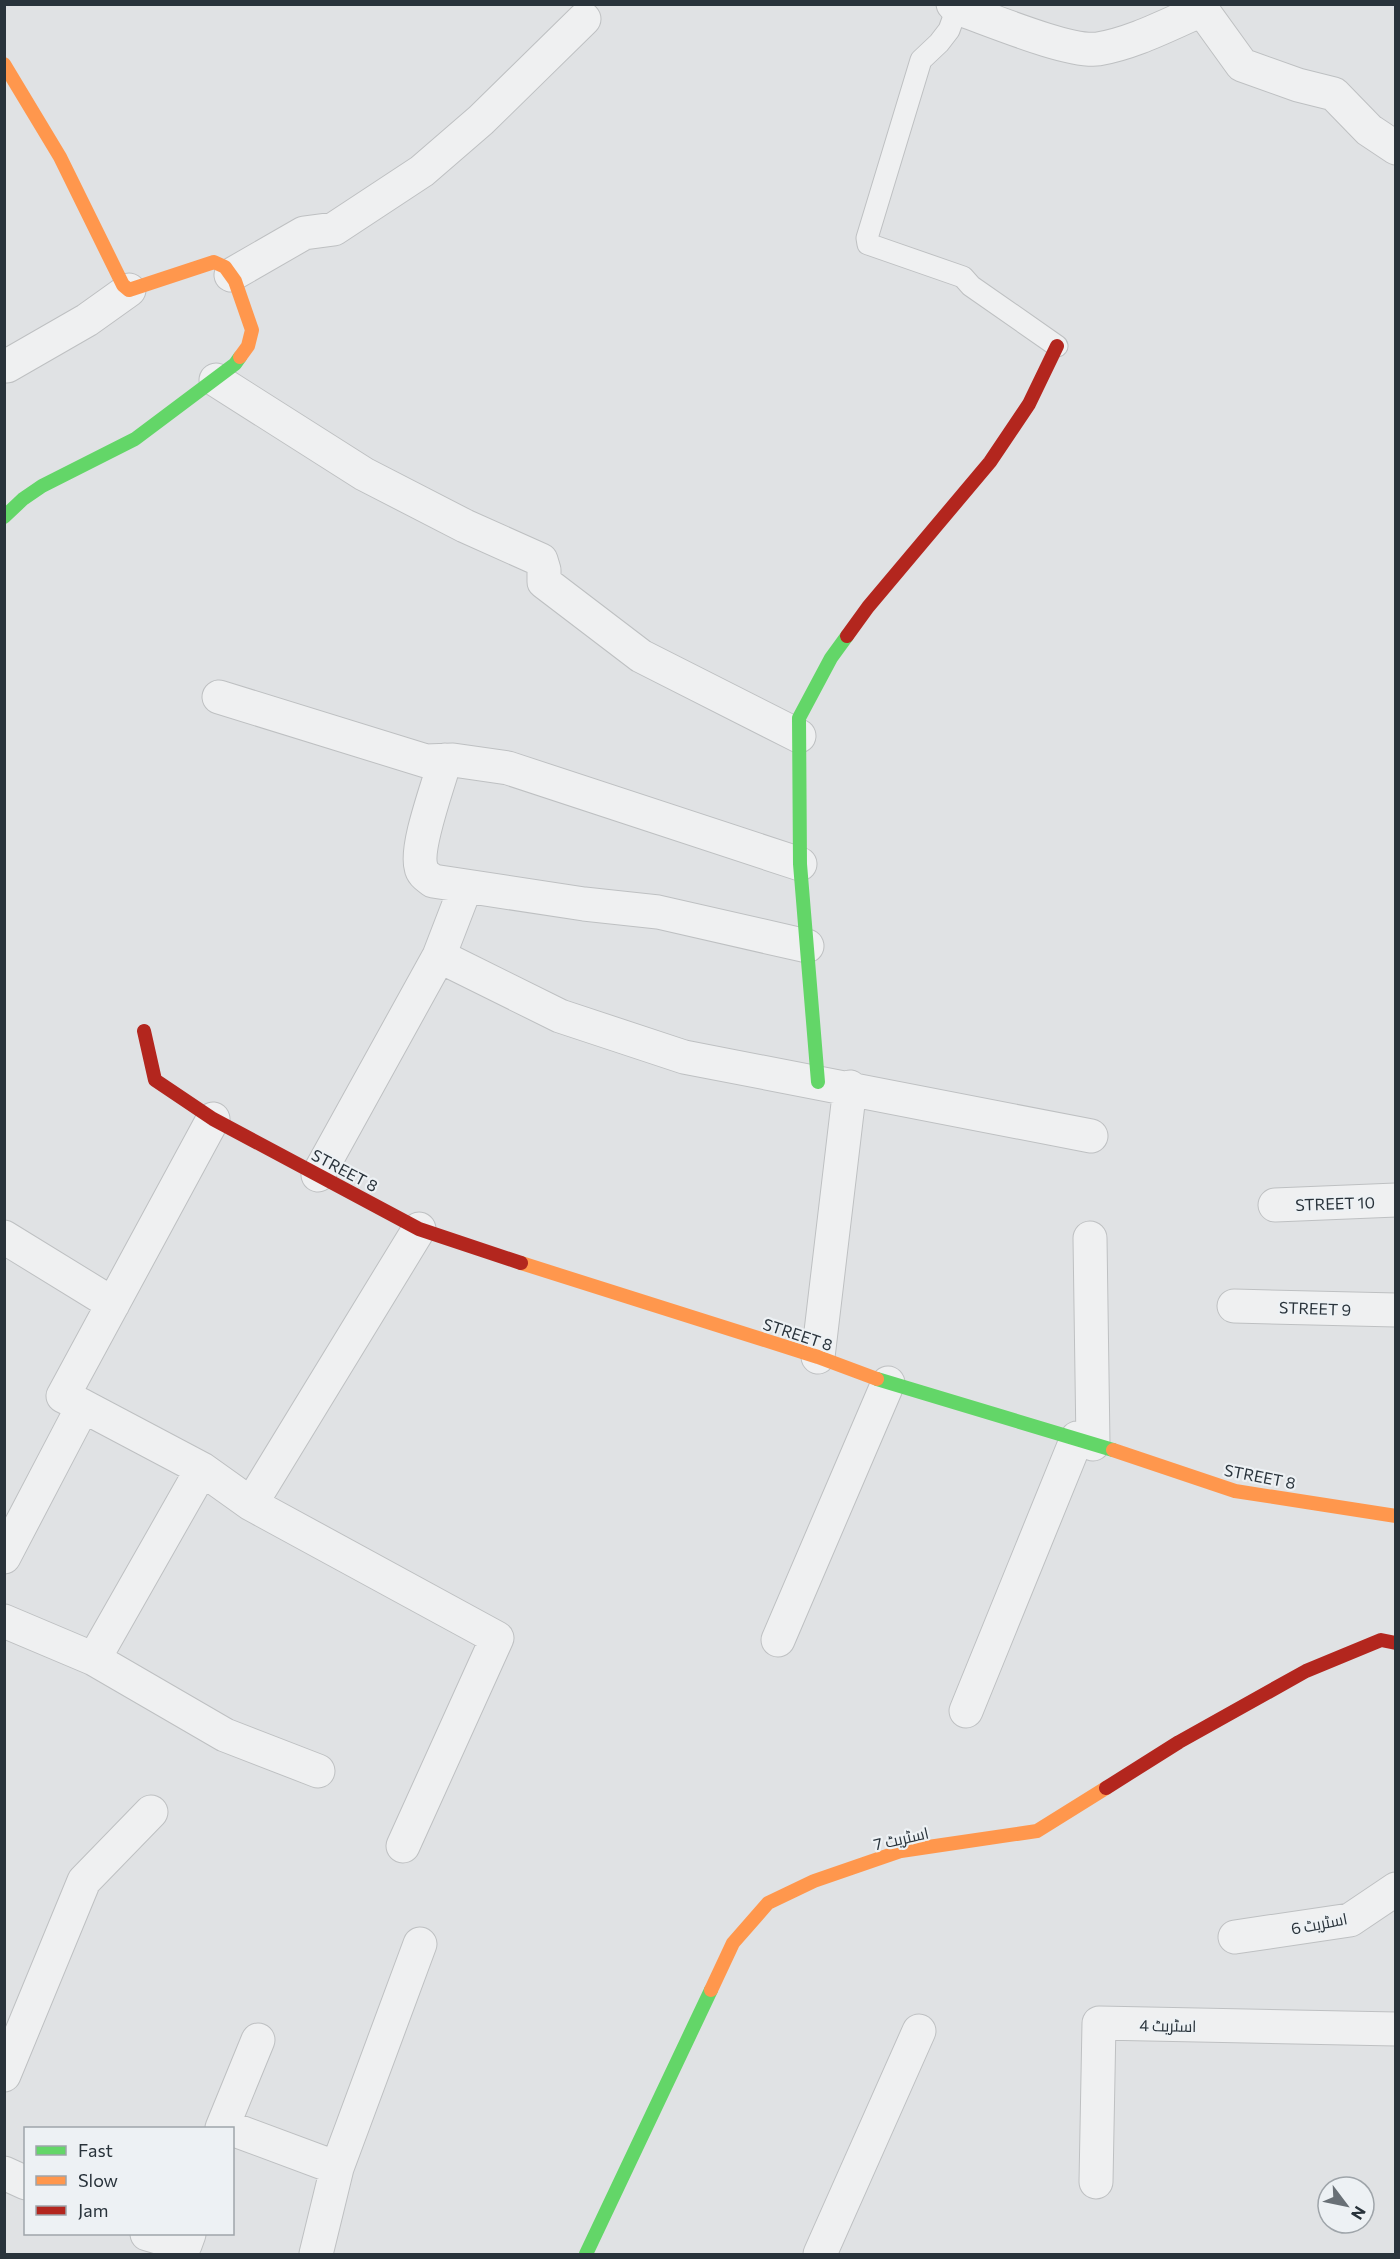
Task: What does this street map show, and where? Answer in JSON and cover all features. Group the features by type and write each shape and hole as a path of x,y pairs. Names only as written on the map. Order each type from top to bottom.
{"street":[{"path":"955,6 1074,48 1096,49 1123,42 1200,7 1242,65 1298,85 1334,94 1369,130 1395,148"},
{"path":"231,275 304,234 334,229 422,171 481,120 584,19"},
{"path":"4,64 60,158 123,285 129,290"},
{"path":"4,517 42,486 135,439 216,380 235,364 248,346 252,330 231,275 225,267 214,262 129,290 87,320 8,366"},
{"path":"818,1082 800,864 799,718 831,658 868,607 990,462 1029,404 1057,346"},
{"path":"216,380 364,474 465,526 541,560 544,582 641,656 799,736"},
{"path":"219,697 426,761 446,760 508,768 800,864"},
{"path":"446,760 421,844 420,866 424,874 433,880 584,904 658,912 807,946"},
{"path":"318,1175 439,956 466,886"},
{"path":"439,956 560,1016 684,1057 850,1087 1090,1136"},
{"name":"STREET 8","path":"144,1031 155,1080 213,1119 419,1228 582,1283 818,1357 888,1383 1085,1441 1235,1491 1395,1516"},
{"path":"818,1357 850,1087"},
{"path":"213,1119 63,1396 202,1469 251,1504 497,1638 403,1846"},
{"name":"STREET 10","path":"1275,1205 1395,1200"},
{"path":"251,1504 419,1228"},
{"path":"4,1237 113,1304"},
{"path":"966,1711 1085,1441 1090,1238"},
{"name":"STREET 9","path":"1234,1306 1395,1310"},
{"path":"778,1640 888,1383"},
{"path":"4,1557 83,1406"},
{"path":"94,1659 202,1469"},
{"path":"4,1621 94,1659 225,1735 318,1771"},
{"name":"اسٹریٹ 7","path":"586,2254 733,1942 768,1904 814,1881 901,1851 1037,1831 1179,1742 1306,1671 1381,1640 1395,1643"},
{"path":"4,2075 84,1881 151,1812"},
{"name":"اسٹریٹ 6","path":"1234,1937 1350,1920 1395,1889"},
{"path":"316,2254 337,2168 420,1944"},
{"name":"اسٹریٹ 4","path":"1096,2182 1099,2023 1395,2029"},
{"path":"820,2254 919,2031"},
{"path":"227,2127 258,2040"},
{"path":"234,2131 337,2168"},
{"path":"4,2173 24,2182"},
{"path":"150,2235 185,2245 189,2235"}],"lane":[{"path":"955,6 949,30 939,44 921,60 867,238 868,244 963,277 971,286 1057,346"}],"traffic: fast":[{"path":"4,517 23,499 42,486 135,439 235,364 240,357"},
{"path":"818,1082 800,864 799,718 831,658 847,636"},
{"path":"877,1379 1113,1450"},
{"path":"586,2254 711,1990"}],"traffic: slow":[{"path":"4,64 60,157 123,285 129,290 214,262 225,267 235,281 252,330 248,346 240,357"},
{"path":"521,1263 818,1357 877,1379"},
{"path":"1113,1450 1235,1491 1396,1516"},
{"path":"711,1990 733,1943 768,1903 814,1881 901,1851 1037,1831 1106,1788"}],"traffic: jam":[{"path":"847,636 868,607 990,462 1029,404 1057,346"},
{"path":"144,1031 155,1080 213,1119 419,1229 521,1263"},
{"path":"1106,1788 1179,1742 1306,1671 1381,1640 1396,1643"}]}
